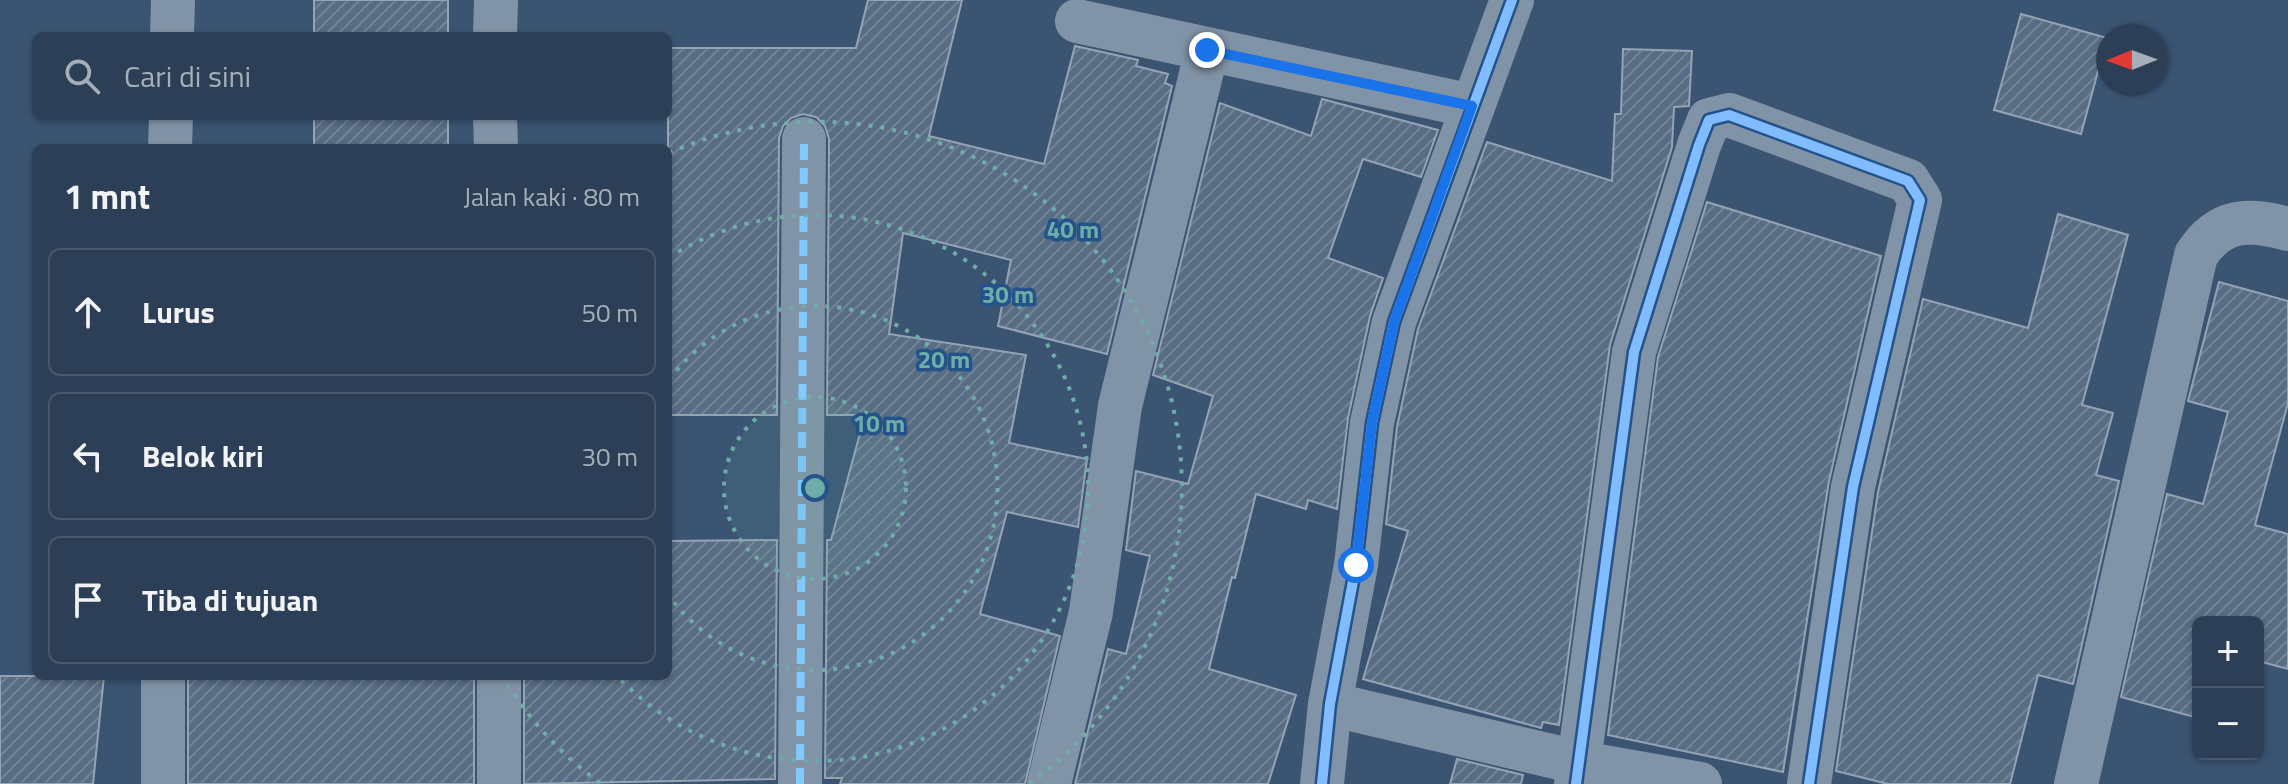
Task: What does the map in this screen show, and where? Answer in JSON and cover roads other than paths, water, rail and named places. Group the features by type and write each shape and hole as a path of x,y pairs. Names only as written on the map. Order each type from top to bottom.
{"street":[{"path":"172,32 173,0"},
{"path":"495,32 496,0"},
{"path":"1322,784 1330,704 1356,565 1372,423 1394,322 1512,0"},
{"path":"1077,21 1472,106"},
{"path":"1049,784 1091,612 1120,406 1207,50"},
{"path":"1578,773 1634,352 1709,120 1729,115 1908,181 1920,200 1853,487 1809,784"},
{"path":"170,144 171,120"},
{"path":"495,120 496,144"},
{"path":"800,784 804,139"},
{"path":"2076,784 2196,255 2208,236 2234,225 2255,220 2288,229"},
{"path":"163,680 163,784"},
{"path":"499,680 499,784"},
{"path":"1330,704 1578,773 1700,784"}]}
